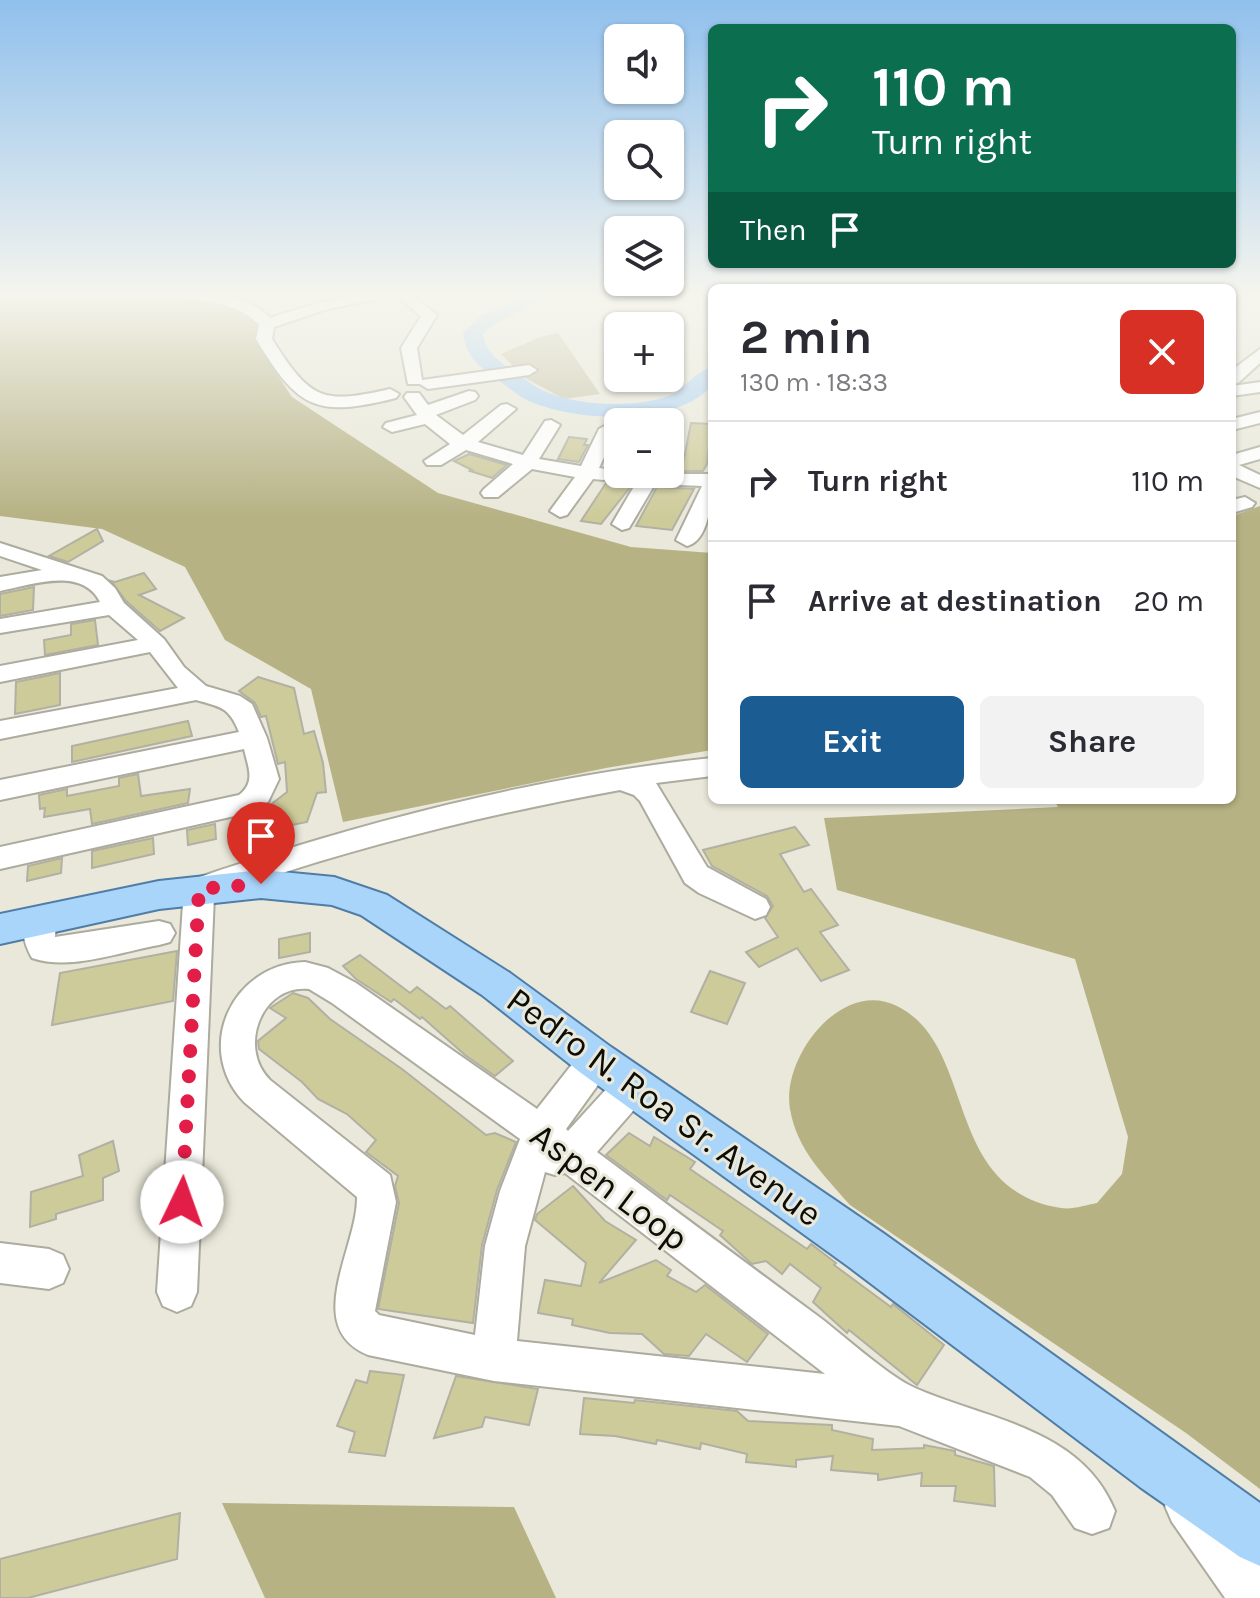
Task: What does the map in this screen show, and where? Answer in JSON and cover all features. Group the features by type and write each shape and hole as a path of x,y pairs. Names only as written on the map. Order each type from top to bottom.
{"main road":[{"name":"Pedro N. Roa Sr. Avenue","path":"20,924 199,889 293,885 334,891 374,905 496,984 596,1060 866,1250 1260,1537"}],"street":[{"path":"284,369 295,385 314,399 338,405 390,394 421,398 469,396"},
{"path":"414,369 421,398 445,433 465,443 528,462 604,475"},
{"path":"392,427 421,398 498,374 529,370"},
{"path":"1236,383 1259,387"},
{"path":"434,461 465,443 507,409"},
{"path":"1236,424 1260,417"},
{"path":"491,493 528,462 551,425"},
{"path":"560,511 587,474 604,438"},
{"path":"1236,460 1260,453"},
{"path":"1236,471 1260,482"},
{"path":"684,480 708,483"},
{"path":"622,524 642,488"},
{"path":"687,540 708,492"},
{"path":"0,549 102,586 114,607 156,644 175,672 197,692 231,702 243,710 265,779 263,787 248,803 0,858"},
{"path":"0,584 69,572"},
{"path":"0,626 114,607"},
{"path":"0,674 156,644"},
{"path":"0,730 197,692"},
{"path":"0,790 254,738"},
{"path":"177,1292 199,889 344,843 465,811 621,780 708,768"},
{"path":"621,780 644,788 651,795 696,875 755,907"},
{"path":"20,924 43,949 61,950 159,933"},
{"name":"Aspen Loop","path":"494,1360 368,1334 358,1323 354,1309 377,1202 376,1188 257,1091 243,1076 237,1059 236,1035 247,1009 263,991 278,981 300,974 344,993 548,1150 899,1404"},
{"path":"596,1060 512,1215 505,1246 494,1360 899,1404 1002,1441 1046,1461 1068,1479 1092,1511"},
{"path":"548,1150 633,1085"},
{"path":"0,1263 49,1269"},
{"path":"1160,1467 1255,1598"}],"shaded area":[{"path":"0,369 273,369 292,397 438,493 631,547 708,553 708,751 606,768 343,822 311,689 225,640 185,567 102,529 0,516"},
{"path":"516,369 582,369 600,394 564,399 525,378"},
{"path":"1260,506 1260,1489 1186,1433 850,1205 805,1149 790,1109 795,1067 819,1028 836,1013 855,1003 876,1000 897,1006 922,1025 940,1052 978,1146 996,1174 1023,1196 1061,1208 1084,1206 1097,1203 1122,1174 1128,1137 1075,959 837,890 824,818 1058,807 1056,804 1236,804 1236,515"},
{"path":"222,1503 514,1507 556,1598 265,1598"}],"building":[{"path":"691,423 708,424 708,456 703,471 684,471"},
{"path":"569,437 587,439 584,445 588,445 579,462 558,459"},
{"path":"469,454 507,465 492,478 470,471 454,461"},
{"path":"604,486 629,488 601,524 581,521"},
{"path":"656,488 694,489 672,530 636,526"},
{"path":"97,529 103,541 68,562 49,556"},
{"path":"144,573 156,589 139,595 184,618 160,631 126,601 111,581"},
{"path":"34,587 33,610 0,616 0,594"},
{"path":"95,620 98,645 45,655 44,640 71,635 71,624"},
{"path":"60,673 60,705 15,714 16,682"},
{"path":"258,677 294,688 304,734 314,731 323,763 326,792 317,793 307,822 253,833 250,816 287,792 285,762 278,764 266,716 261,717 255,703 239,691"},
{"path":"188,721 192,736 72,762 72,746"},
{"path":"138,774 141,796 190,789 188,803 92,824 90,809 44,817 45,808 40,809 39,795 67,789 67,796 119,786 119,778"},
{"path":"215,824 216,839 188,845 187,830"},
{"path":"795,827 809,845 780,854 804,892 811,889 838,925 820,932 849,970 821,981 797,948 759,967 746,952 778,937 765,918 773,906 767,896 712,866 703,850"},
{"path":"153,838 154,854 92,868 92,851"},
{"path":"62,858 61,873 27,881 28,866"},
{"path":"310,933 310,952 279,958 279,939"},
{"path":"177,951 173,1001 52,1025 60,973"},
{"path":"360,955 410,993 417,987 446,1009 450,1006 513,1061 495,1076 465,1055 422,1017 420,1019 394,999 391,1002 356,979 343,966"},
{"path":"710,971 745,983 727,1024 691,1012"},
{"path":"293,993 308,998 330,1019 402,1069 486,1135 495,1133 516,1142 497,1190 482,1245 473,1323 378,1309 399,1203 395,1186 398,1176 366,1152 376,1140 347,1114 318,1099 302,1082 259,1049 258,1041 286,1018 270,1008"},
{"path":"629,1133 650,1146 654,1137 695,1162 690,1169 807,1249 811,1244 836,1263 834,1265 891,1307 893,1304 944,1345 917,1385 849,1330 847,1333 813,1302 821,1288 790,1264 782,1274 766,1261 752,1264 720,1235 723,1231 670,1195 667,1200 606,1155"},
{"path":"113,1141 119,1171 103,1178 103,1200 56,1214 56,1219 30,1227 31,1192 83,1176 79,1155"},
{"path":"573,1186 605,1221 636,1240 599,1283 656,1260 671,1270 667,1276 696,1292 705,1285 768,1334 747,1362 706,1334 689,1356 664,1354 642,1334 610,1333 572,1325 573,1319 538,1313 545,1280 581,1286 586,1263 535,1220 537,1214"},
{"path":"370,1371 404,1375 385,1456 349,1452 355,1432 337,1426 356,1380 367,1383"},
{"path":"456,1376 538,1389 529,1425 485,1417 482,1427 434,1438"},
{"path":"584,1398 737,1411 748,1421 832,1425 832,1430 873,1439 872,1450 924,1448 924,1445 955,1451 955,1455 994,1466 995,1506 954,1501 956,1486 921,1486 922,1473 878,1480 878,1474 831,1470 833,1456 796,1460 796,1467 746,1462 747,1454 701,1443 700,1449 657,1440 656,1444 615,1436 580,1434"},
{"path":"180,1513 177,1559 28,1598 0,1598 0,1559"}],"waterway":[{"path":"495,369 524,389 551,402 613,409 635,409 674,401 689,395 708,378"}],"route":[{"path":"182,1202 199,889 261,884"}]}
